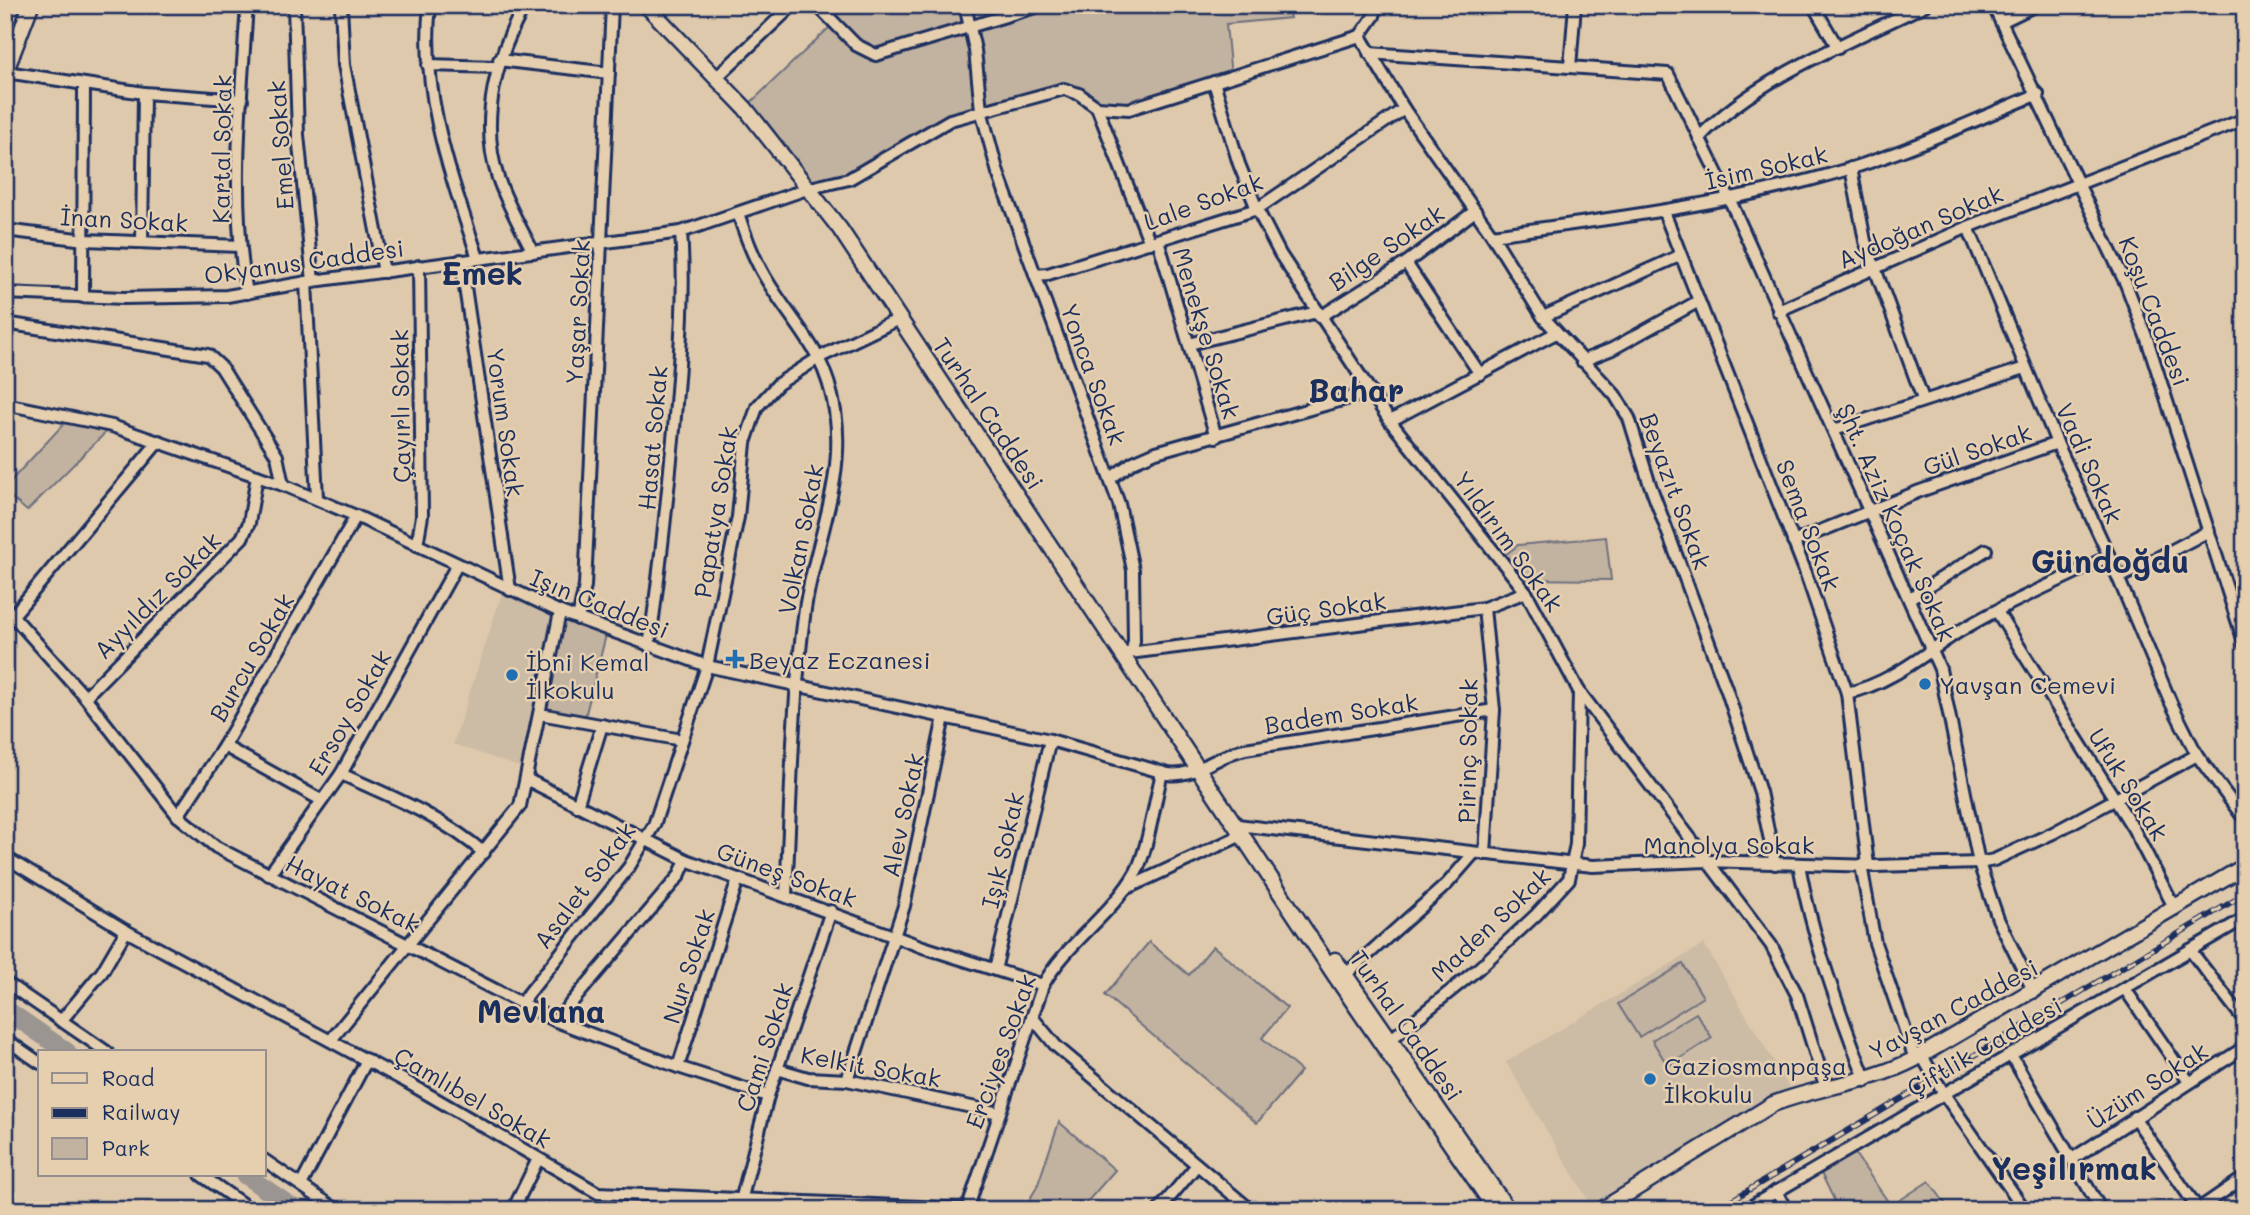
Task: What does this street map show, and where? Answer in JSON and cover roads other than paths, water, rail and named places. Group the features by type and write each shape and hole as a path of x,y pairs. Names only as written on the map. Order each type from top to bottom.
{"street":[{"path":"31,5 5,73 144,93 242,100"},
{"name":"Kartal Sokak","path":"247,5 242,100 240,246 247,293"},
{"name":"Emel Sokak","path":"293,5 298,135 309,281 317,498"},
{"path":"341,5 344,65 384,272"},
{"path":"430,5 428,65 443,145 478,258"},
{"path":"525,5 498,64 491,122 493,157 505,195 533,252"},
{"name":"Yaşar Sokak","path":"578,619 585,586 612,5"},
{"name":"Turhal Caddesi","path":"646,5 717,77 810,188 1127,655 1360,1014 1496,1210"},
{"path":"717,77 793,5"},
{"path":"817,5 856,45 876,55 1042,5"},
{"name":"Yonca Sokak","path":"965,5 981,110 998,173 1111,478 1133,570 1134,641 1127,655"},
{"path":"810,188 859,174 930,129 981,110 1064,89 1079,94 1097,107 1129,109 1360,36 1374,16 1377,5"},
{"path":"1369,53 1570,67 1575,5"},
{"path":"1813,5 1838,48"},
{"path":"1699,138 1729,110 1838,48 1925,5"},
{"name":"Koşu Caddesi","path":"1993,5 2079,181 2147,339 2245,645"},
{"path":"2001,22 2036,5"},
{"name":"Beyazıt Sokak","path":"1360,36 1404,109 1492,235 1543,317 1615,395 1629,418 1648,482 1731,703 1760,792 1775,864"},
{"path":"428,65 498,64 609,73"},
{"name":"Şht. Aziz Koçak Sokak","path":"1570,67 1668,74 1728,198 1933,652 1946,690 1979,863 1998,919 2035,992"},
{"name":"Yıldırım Sokak","path":"1214,82 1257,209 1280,254 1390,421 1526,592 1579,691 1771,945 1788,976 1826,1088"},
{"path":"83,297 84,86"},
{"path":"142,242 144,93"},
{"name":"İsim Sokak","path":"1492,235 1664,212 1851,168 2038,94"},
{"name":"Menekşe Sokak","path":"1097,107 1154,241 1189,344 1216,437"},
{"name":"Lale Sokak","path":"1035,275 1048,274 1257,209 1404,109"},
{"name":"Aydoğan Sokak","path":"1778,312 1874,267 2079,181 2245,119"},
{"path":"1851,168 1860,220 1874,267 1923,398"},
{"name":"Okyanus Caddesi","path":"5,293 167,298 247,293 309,281 681,232 810,188"},
{"name":"Bilge Sokak","path":"1189,344 1319,314 1406,263 1475,211"},
{"name":"Sema Sokak","path":"1664,212 1793,542 1847,693 1864,865 1875,943 1919,1058 2025,1210"},
{"name":"Volkan Sokak","path":"738,213 765,277 820,356 835,411 836,477 806,607 798,688 786,895"},
{"name":"Vadi Sokak","path":"1968,227 2025,368 2119,578 2171,703 2197,755 2245,820"},
{"name":"İnan Sokak","path":"5,230 85,240 240,246"},
{"name":"Hasat Sokak","path":"649,646 662,557 682,335 685,282 681,232"},
{"path":"1543,317 1679,256"},
{"name":"Yorum Sokak","path":"461,260 510,590"},
{"path":"1406,263 1480,374"},
{"name":"Çayırlı Sokak","path":"417,545 422,516 419,266"},
{"path":"1582,361 1612,349 1697,302"},
{"name":"Papatya Sokak","path":"707,666 724,595 738,517 745,443 752,417 762,400 778,384 820,356 899,319"},
{"path":"5,323 208,355 221,367 277,456 283,485"},
{"path":"1390,421 1556,333"},
{"path":"1834,430 1923,398 2025,368"},
{"path":"1111,478 1143,457 1371,392"},
{"name":"Işın Caddesi","path":"5,404 83,419 159,441 283,485 317,498 560,612 707,666 798,688 1050,740 1162,773 1181,775 1199,768"},
{"path":"5,625 159,441"},
{"name":"Gül Sokak","path":"1793,542 1920,491 2057,443"},
{"name":"Ayyıldız Sokak","path":"85,697 237,544 249,523 257,476"},
{"name":"Burcu Sokak","path":"178,816 223,746 356,516"},
{"path":"2119,578 2209,531"},
{"path":"1910,598 1986,550"},
{"path":"1847,693 1865,690 1933,652 1956,634 2109,556"},
{"name":"Ersoy Sokak","path":"269,875 341,774 457,565"},
{"name":"Güç Sokak","path":"1127,655 1484,608 1526,592"},
{"name":"Hayat Sokak","path":"5,607 85,697 178,816 216,847 410,943 556,1021 678,1067 768,1096"},
{"name":"Pirinç Sokak","path":"1346,974 1479,853 1494,710 1484,608"},
{"path":"331,1041 520,806 560,612"},
{"name":"Ufuk Sokak","path":"1998,612 2150,858 2175,909"},
{"name":"Asalet Sokak","path":"522,1002 646,842 662,804 707,666"},
{"name":"Maden Sokak","path":"1390,1040 1479,968 1536,915 1569,879 1574,864 1579,691"},
{"name":"Badem Sokak","path":"1199,768 1225,754 1245,749 1494,710"},
{"path":"540,714 682,740"},
{"name":"Alev Sokak","path":"847,1080 895,937 944,717"},
{"path":"577,806 602,725"},
{"name":"Işık Sokak","path":"995,970 1050,740"},
{"path":"223,746 321,800"},
{"name":"Manolya Sokak","path":"1240,830 1606,867 1706,861 1864,865 1979,863 2022,848 2197,755"},
{"name":"Erciyes Sokak","path":"967,1209 1043,985 1062,956 1125,890 1138,869 1162,773"},
{"path":"341,774 419,810 470,840 484,853"},
{"name":"Güneş Sokak","path":"526,779 685,860 831,911 895,937 1043,985"},
{"name":"Erciyes Sokak","path":"1125,890 1240,830"},
{"name":"Çamlıbel Sokak","path":"5,857 126,931 367,1060 598,1193 742,1197 967,1209"},
{"path":"556,1021 679,876 685,860"},
{"path":"1799,864 1806,903 1826,970 1866,1081"},
{"name":"Yavşan Caddesi","path":"1601,1210 1755,1114 1792,1097 1866,1081 1919,1058 2245,866"},
{"name":"Turhal Caddesi","path":"1266,868 1346,974 1508,1210"},
{"name":"Nur Sokak","path":"678,1067 738,879"},
{"name":"Cami Sokak","path":"742,1197 768,1096 831,911"},
{"name":"Çiftlik Caddesi","path":"1745,1210 2245,918"},
{"path":"61,1021 102,972 126,931"},
{"path":"2190,950 2245,1021"},
{"path":"5,982 104,1050"},
{"path":"2125,989 2189,1082"},
{"path":"1032,1017 1056,1046 1251,1210"},
{"path":"5,1039 38,1062"},
{"name":"Üzüm Sokak","path":"2072,1160 2245,1047"},
{"path":"2011,1055 2101,1210"},
{"path":"302,1185 367,1060"},
{"name":"Kelkit Sokak","path":"777,1069 808,1078 847,1080 999,1112"},
{"path":"2134,1117 2198,1209 2245,1177"},
{"path":"513,1210 538,1159"},
{"path":"266,1161 337,1210"},
{"path":"1159,1210 1198,1165"},
{"path":"202,1176 251,1210"},
{"path":"1776,1191 1786,1210"},
{"path":"719,1210 720,1197"}],"waterway":[{"path":"5,1009 64,1050"},
{"path":"246,1176 296,1210"}],"railway":[{"path":"1715,1210 2245,894"}],"place":[{"name":"Beyaz Eczanesi","path":"735,659"},
{"name":"İbni Kemal İlkokulu","path":"512,675"},
{"name":"Yavşan Cemevi","path":"1925,684"},
{"name":"Gaziosmanpaşa İlkokulu","path":"1650,1079"}],"district":[{"name":"Emek","path":"482,272"},
{"name":"Bahar","path":"1356,389"},
{"name":"Gündoğdu","path":"2110,560"},
{"name":"Mevlana","path":"541,1010"},
{"name":"Yeşilırmak","path":"2074,1167"}]}
